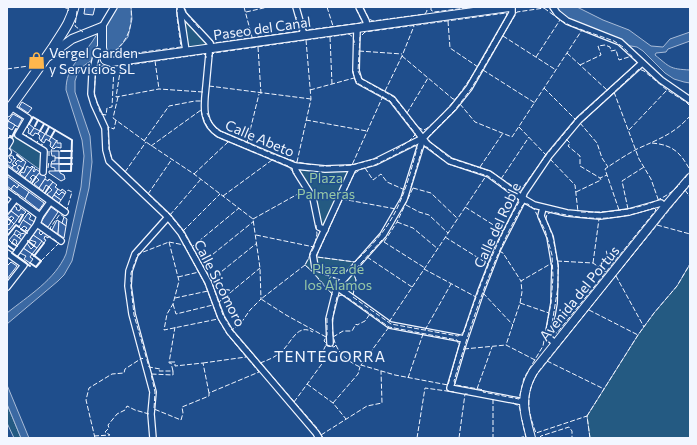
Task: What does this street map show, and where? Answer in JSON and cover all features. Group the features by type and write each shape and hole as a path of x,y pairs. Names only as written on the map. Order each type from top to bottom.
{"main road":[{"path":"9,109 45,59 70,20 74,7"}],"street":[{"path":"102,48 102,28 114,7"},
{"path":"296,7 304,35"},
{"path":"359,7 366,20 367,27"},
{"path":"330,342 329,319 337,287 383,235 398,211 409,186 423,138 453,108 469,88 512,13 511,7"},
{"name":"Paseo del Canal","path":"102,48 105,60 109,62 511,7"},
{"path":"553,7 557,13 567,21 620,42 661,80 690,100"},
{"path":"180,8 183,14 210,43 210,48"},
{"path":"180,8 186,51"},
{"path":"45,59 72,39 102,28"},
{"path":"357,28 356,71 358,79 362,83 392,99 428,144 450,161 489,174 522,198 543,208 567,213 600,216 629,212 661,203 665,207"},
{"name":"Calle Sicómoro","path":"102,48 100,48 97,52 92,74 91,88 94,104 105,128 107,156 113,165 168,217 200,265 221,317 230,332 319,438"},
{"name":"Calle Abeto","path":"210,48 204,110 206,119 212,129 223,136 295,166 325,169 353,168 375,162 423,138"},
{"name":"Calle del Roble","path":"524,402 450,388 464,340 481,291 497,250 521,203 524,193 549,156 579,120 642,63"},
{"path":"9,109 28,118 18,135 44,151 43,172"},
{"path":"295,166 296,171 313,198 319,227 325,230"},
{"path":"344,278 316,267 313,255 353,168"},
{"path":"7,170 65,212"},
{"name":"Avenida del Portús","path":"531,438 524,410 524,402 525,390 533,372 690,178"},
{"path":"7,192 40,216"},
{"path":"7,210 16,198"},
{"path":"16,253 37,224 40,216 50,202"},
{"path":"543,208 541,216 550,237 555,260 555,287 548,337 555,343"},
{"path":"153,438 151,414 153,392 132,314 128,286 128,271 135,254 168,217"},
{"path":"37,224 61,241"},
{"path":"7,253 24,265 7,287"},
{"path":"337,287 390,325 464,340"}],"green space":[{"path":"183,14 211,48 186,51"},
{"path":"15,134 44,151 43,172 7,146"},
{"name":"Plaza Palmeras","path":"295,166 353,168 325,230 319,227 315,204"},
{"name":"Plaza de los Álamos","path":"317,257 355,262 353,272 356,280 353,295 341,295 337,297 324,286 305,265 309,258"},
{"path":"690,264 690,438 590,438 587,416 638,335 677,286"},
{"path":"7,404 21,438 14,438 7,423"}],"shaded area":[{"path":"112,7 131,7 132,19 128,37 119,48 107,57 92,60 82,67 75,81 75,92 90,136 92,162 89,188 72,261 64,275 58,281 7,324 7,313 48,280 55,272 66,254 81,187 84,156 82,140 66,90 68,75 74,64 95,38"},
{"path":"553,7 577,7 603,20 629,30 651,46 663,47 670,39 690,32 690,41 668,49 666,52 656,53 655,55 670,67 690,70 690,83 674,79 665,73 637,47 625,45 573,24"},
{"path":"7,385 29,438 21,438 7,404"}],"building":[{"path":"85,7 95,7 93,15 84,14"},
{"path":"22,102 32,108 28,113 19,107"},
{"path":"13,114 22,119 18,127 8,121"},
{"path":"8,121 15,125 12,130 7,127"},
{"path":"29,124 34,128 30,134 28,133 29,129 27,127"},
{"path":"34,128 40,131 38,134 35,133 33,136 30,134"},
{"path":"40,131 45,134 41,141 38,134"},
{"path":"45,134 51,137 49,141 46,139 44,143 41,141"},
{"path":"51,137 57,141 52,148 50,146 51,142 49,141"},
{"path":"57,140 57,143 61,143 61,148 56,147 54,149 52,148"},
{"path":"51,151 59,151 59,158 52,156"},
{"path":"11,155 16,159 12,164 14,165 12,168 7,164 7,161 10,163 12,160 9,158"},
{"path":"55,158 59,158 59,164 51,164 52,161 55,161"},
{"path":"18,160 21,162 23,160 26,162 23,168 19,165 17,172 12,168 17,164 15,163"},
{"path":"51,164 59,164 59,171 55,171 55,168 51,167"},
{"path":"27,166 30,168 32,166 33,167 25,178 20,174 22,172 24,173"},
{"path":"33,167 35,168 33,171 34,172 36,169 40,172 36,177 33,175 30,178 32,179 30,182 25,178"},
{"path":"49,171 60,171 60,173 64,175 65,179 61,181 49,173"},
{"path":"40,172 46,177 39,188 34,184 39,180 36,177"},
{"path":"7,176 19,185 17,188 14,185 11,189 7,186"},
{"path":"45,179 48,181 49,179 53,182 49,187 46,185 43,191 39,188"},
{"path":"53,182 57,185 55,187 58,189 52,198 47,194 52,190 49,187"},
{"path":"14,185 17,188 19,185 29,192 25,199 11,189"},
{"path":"58,189 61,191 62,189 66,192 65,194 62,192 59,195 56,192"},
{"path":"29,192 44,203 39,210 25,199"},
{"path":"56,192 59,195 62,192 65,194 61,200 54,195"},
{"path":"54,195 61,200 59,203 52,198"},
{"path":"14,206 19,211 21,208 26,212 23,215 21,214 19,217 11,211"},
{"path":"51,207 58,212 48,227 41,222"},
{"path":"11,211 19,217 14,224 11,221 14,218 7,216"},
{"path":"28,213 31,216 29,219 35,222 32,226 23,220"},
{"path":"64,217 67,219 66,226 62,223"},
{"path":"23,220 32,226 28,231 25,230 27,228 24,226 21,229 19,227"},
{"path":"57,220 59,221 58,234 52,230"},
{"path":"11,221 14,224 9,230 7,229 7,223 9,225"},
{"path":"59,221 66,226 64,238 58,234"},
{"path":"38,228 41,230 39,233 41,235 44,232 49,236 48,238 45,236 44,239 46,240 44,243 33,235"},
{"path":"16,230 26,235 22,240 19,238 21,235 19,234 17,236 14,234"},
{"path":"14,234 22,240 18,245 16,243 17,241 14,239 12,243 9,240"},
{"path":"33,235 42,241 37,248 34,246 36,242 30,240"},
{"path":"27,243 31,249 34,246 37,248 32,254 23,248"},
{"path":"23,248 32,254 30,257 33,259 30,263 24,259 26,256 20,253"},
{"path":"11,262 17,266 7,279 7,266"}],"fence":[{"path":"63,7 69,9 68,11"},
{"path":"108,56 120,46 130,29 131,7"},
{"path":"107,57 181,47 177,8 175,7"},
{"path":"184,7 188,15 199,28"},
{"path":"244,7 252,37"},
{"path":"246,12 268,7"},
{"path":"327,7 333,26"},
{"path":"304,26 306,30 360,23 362,21 355,7"},
{"path":"363,7 369,19 373,21 425,14 427,11 426,7"},
{"path":"431,7 431,10 434,12 474,7"},
{"path":"544,8 571,26 614,41 623,47 637,62 577,118 547,154 520,191 490,171 450,158 430,142 428,138 455,110 471,89 517,12 544,8"},
{"path":"77,11 75,26 83,32"},
{"path":"506,13 507,15 490,46 462,91 426,129 423,130 418,127 394,97 362,79 358,71 360,37 365,32 506,13"},
{"path":"211,39 214,43 300,31 296,17"},
{"path":"536,57 560,20"},
{"path":"448,21 450,48 478,67"},
{"path":"385,91 402,56 414,26"},
{"path":"460,104 475,122 512,137 582,30"},
{"path":"212,57 214,53 349,34 353,37 355,45"},
{"path":"503,36 556,70"},
{"path":"330,37 332,84"},
{"path":"306,40 311,99 297,162 313,165"},
{"path":"580,65 601,55 598,46 605,45 610,47 611,51 616,50 619,60 632,56"},
{"path":"258,47 261,94"},
{"path":"359,51 402,54"},
{"path":"567,53 607,90"},
{"path":"203,92 159,89 116,97 121,66 204,54 206,56 206,60"},
{"path":"402,56 453,99 456,99"},
{"path":"155,61 159,89"},
{"path":"7,69 36,65 38,62"},
{"path":"103,66 114,67 112,107 107,108 106,115 101,114 94,94 96,69 97,67 103,66"},
{"path":"579,125 639,69 644,71 690,106"},
{"path":"483,70 535,103"},
{"path":"353,71 354,78 357,83 390,101 415,133 415,135 408,142 393,151"},
{"path":"310,90 354,78"},
{"path":"407,113 428,78"},
{"path":"209,86 311,99"},
{"path":"544,88 576,120"},
{"path":"629,130 667,90"},
{"path":"614,92 639,159 651,179 658,199"},
{"path":"247,143 259,94"},
{"path":"378,158 352,165 383,96"},
{"path":"118,97 113,118 194,174 253,219 260,268 261,299 250,310 241,323 232,330"},
{"path":"144,141 169,106 202,101"},
{"path":"201,110 206,125 217,137 288,166 295,174"},
{"path":"151,146 201,110"},
{"path":"207,113 212,123 218,130 273,154 297,162"},
{"path":"619,210 605,169 637,149 672,132 690,116"},
{"path":"116,120 114,129 108,127 109,149 112,159 170,215 183,231 211,280 223,315 232,330 317,428 323,438"},
{"path":"306,120 367,131"},
{"path":"580,123 597,143 602,158 608,167"},
{"path":"519,127 546,155"},
{"path":"480,167 503,133"},
{"path":"501,179 529,137"},
{"path":"566,139 570,143 568,146 580,156 580,166 600,178"},
{"path":"125,172 146,142"},
{"path":"194,174 228,142"},
{"path":"652,143 675,150 683,158 690,170"},
{"path":"415,145 417,148 404,193 388,224 375,241 355,262 317,257 355,173 361,169 375,165 415,145"},
{"path":"424,147 427,147 448,164 488,176 517,198 519,202 502,233 488,266 464,332 458,336 391,324 353,297 356,280 353,272 382,240 384,242 397,222 413,188 411,187 422,149 424,147"},
{"path":"49,156 49,151 52,149"},
{"path":"148,194 172,159"},
{"path":"550,159 575,185 578,212"},
{"path":"223,196 272,160"},
{"path":"48,168 49,161"},
{"path":"339,166 352,165"},
{"path":"319,166 333,166"},
{"path":"628,209 622,181 644,167"},
{"path":"365,168 373,180 381,174 387,182 405,190"},
{"path":"685,178 690,171"},
{"path":"576,192 601,180 600,178 607,175"},
{"path":"389,322 486,176"},
{"path":"170,215 201,179"},
{"path":"581,212 606,212 634,208 660,199 680,184"},
{"path":"590,438 587,416 536,433 529,409 531,387 534,379 690,184"},
{"path":"413,188 431,193 458,219"},
{"path":"59,203 67,209 72,192 68,190 66,192"},
{"path":"253,219 305,190"},
{"path":"685,190 690,197"},
{"path":"183,231 220,194"},
{"path":"342,199 396,209"},
{"path":"14,206 16,204 21,208"},
{"path":"525,204 528,204 534,209 545,230 552,255 553,277 551,303 543,346 524,378 519,399 456,385 454,381 483,291 501,247 523,205 525,204"},
{"path":"406,205 419,212 429,215 448,233"},
{"path":"465,207 503,231"},
{"path":"193,246 239,208"},
{"path":"654,208 656,210 557,333 553,332 551,330 558,287 558,265 553,237 546,219 547,214 552,212 579,217 603,218 628,215 654,208"},
{"path":"52,230 50,228 60,214 64,217"},
{"path":"593,263 599,219"},
{"path":"202,263 254,221"},
{"path":"397,222 413,228 438,249"},
{"path":"256,235 314,247 317,234 316,225"},
{"path":"657,225 690,234"},
{"path":"41,261 59,243 49,236"},
{"path":"445,237 488,264"},
{"path":"169,242 184,245 205,284 218,319 227,334 259,372 209,393 209,396 182,407 183,413 181,420 154,409 155,392 151,374 173,375 173,371 159,371 160,369 149,367 134,315 131,287 131,273 138,254 169,242"},
{"path":"169,242 179,281 173,304 167,314 164,330 218,319"},
{"path":"384,242 425,268"},
{"path":"211,280 257,243"},
{"path":"314,247 305,265 332,294 332,297"},
{"path":"499,251 503,253 521,281"},
{"path":"367,257 412,287"},
{"path":"557,261 593,263 606,272"},
{"path":"520,303 522,292 521,281 552,263"},
{"path":"587,416 638,335 677,286 690,264"},
{"path":"305,265 261,299 326,337"},
{"path":"219,302 260,268"},
{"path":"424,269 476,297"},
{"path":"178,277 199,272"},
{"path":"616,276 644,327"},
{"path":"425,330 451,284"},
{"path":"175,298 208,291"},
{"path":"483,293 513,325"},
{"path":"341,295 345,296 389,327 457,340 459,345 448,385 395,375 361,365 360,367 349,361 336,346 332,328 337,297 341,295"},
{"path":"535,360 506,345 520,303 549,313"},
{"path":"173,304 176,314 213,305"},
{"path":"589,310 638,335"},
{"path":"333,337 343,331 352,331 356,324 357,325 365,321 370,314"},
{"path":"327,318 327,335 324,341 326,345 334,347 336,345"},
{"path":"173,371 171,363 169,363 175,327"},
{"path":"361,365 389,327"},
{"path":"260,363 280,353 299,332 303,330 313,332"},
{"path":"408,378 423,334"},
{"path":"294,402 324,361 321,355 326,345"},
{"path":"464,349 506,345"},
{"path":"477,389 492,347"},
{"path":"203,363 246,357"},
{"path":"95,438 86,400 89,388 112,374 124,373 125,369 142,358 143,359"},
{"path":"547,361 604,389"},
{"path":"170,362 175,362 175,366 203,363 209,393"},
{"path":"333,403 358,374 360,367"},
{"path":"321,435 367,406 382,403 381,371"},
{"path":"307,384 333,403 346,419"},
{"path":"417,438 425,388 454,392"},
{"path":"459,438 465,394 468,394"},
{"path":"493,399 493,438"},
{"path":"513,403 519,406 521,413"},
{"path":"94,436 110,435 105,432 109,428 108,425 117,414 125,410 127,406 149,414"},
{"path":"522,420 526,438"},
{"path":"539,438 569,427 572,431 572,438"},
{"path":"519,438 526,436"}],"wall":[{"path":"29,124 33,117 72,140 71,171 60,171"},
{"path":"35,126 38,120"},
{"path":"40,131 44,124"},
{"path":"46,133 49,127"},
{"path":"10,136 12,137 16,129"},
{"path":"51,137 55,130"},
{"path":"61,151 72,151"},
{"path":"17,155 23,160"},
{"path":"59,158 72,158"},
{"path":"60,164 72,164"},
{"path":"19,173 23,168"},
{"path":"32,183 36,177"},
{"path":"45,193 49,187"},
{"path":"19,222 23,215"},
{"path":"7,218 11,221"},
{"path":"8,235 16,225 19,227"},
{"path":"21,229 27,233"},
{"path":"28,241 34,246"},
{"path":"12,243 17,246"},
{"path":"34,256 44,243"},
{"path":"7,245 14,250"},
{"path":"12,253 30,266"},
{"path":"30,263 36,267 41,261 32,254"}],"place":[{"name":"Vergel Garden y Servicios SL","path":"36,60"}],"district":[{"name":"TENTEGORRA","path":"330,356"}]}
